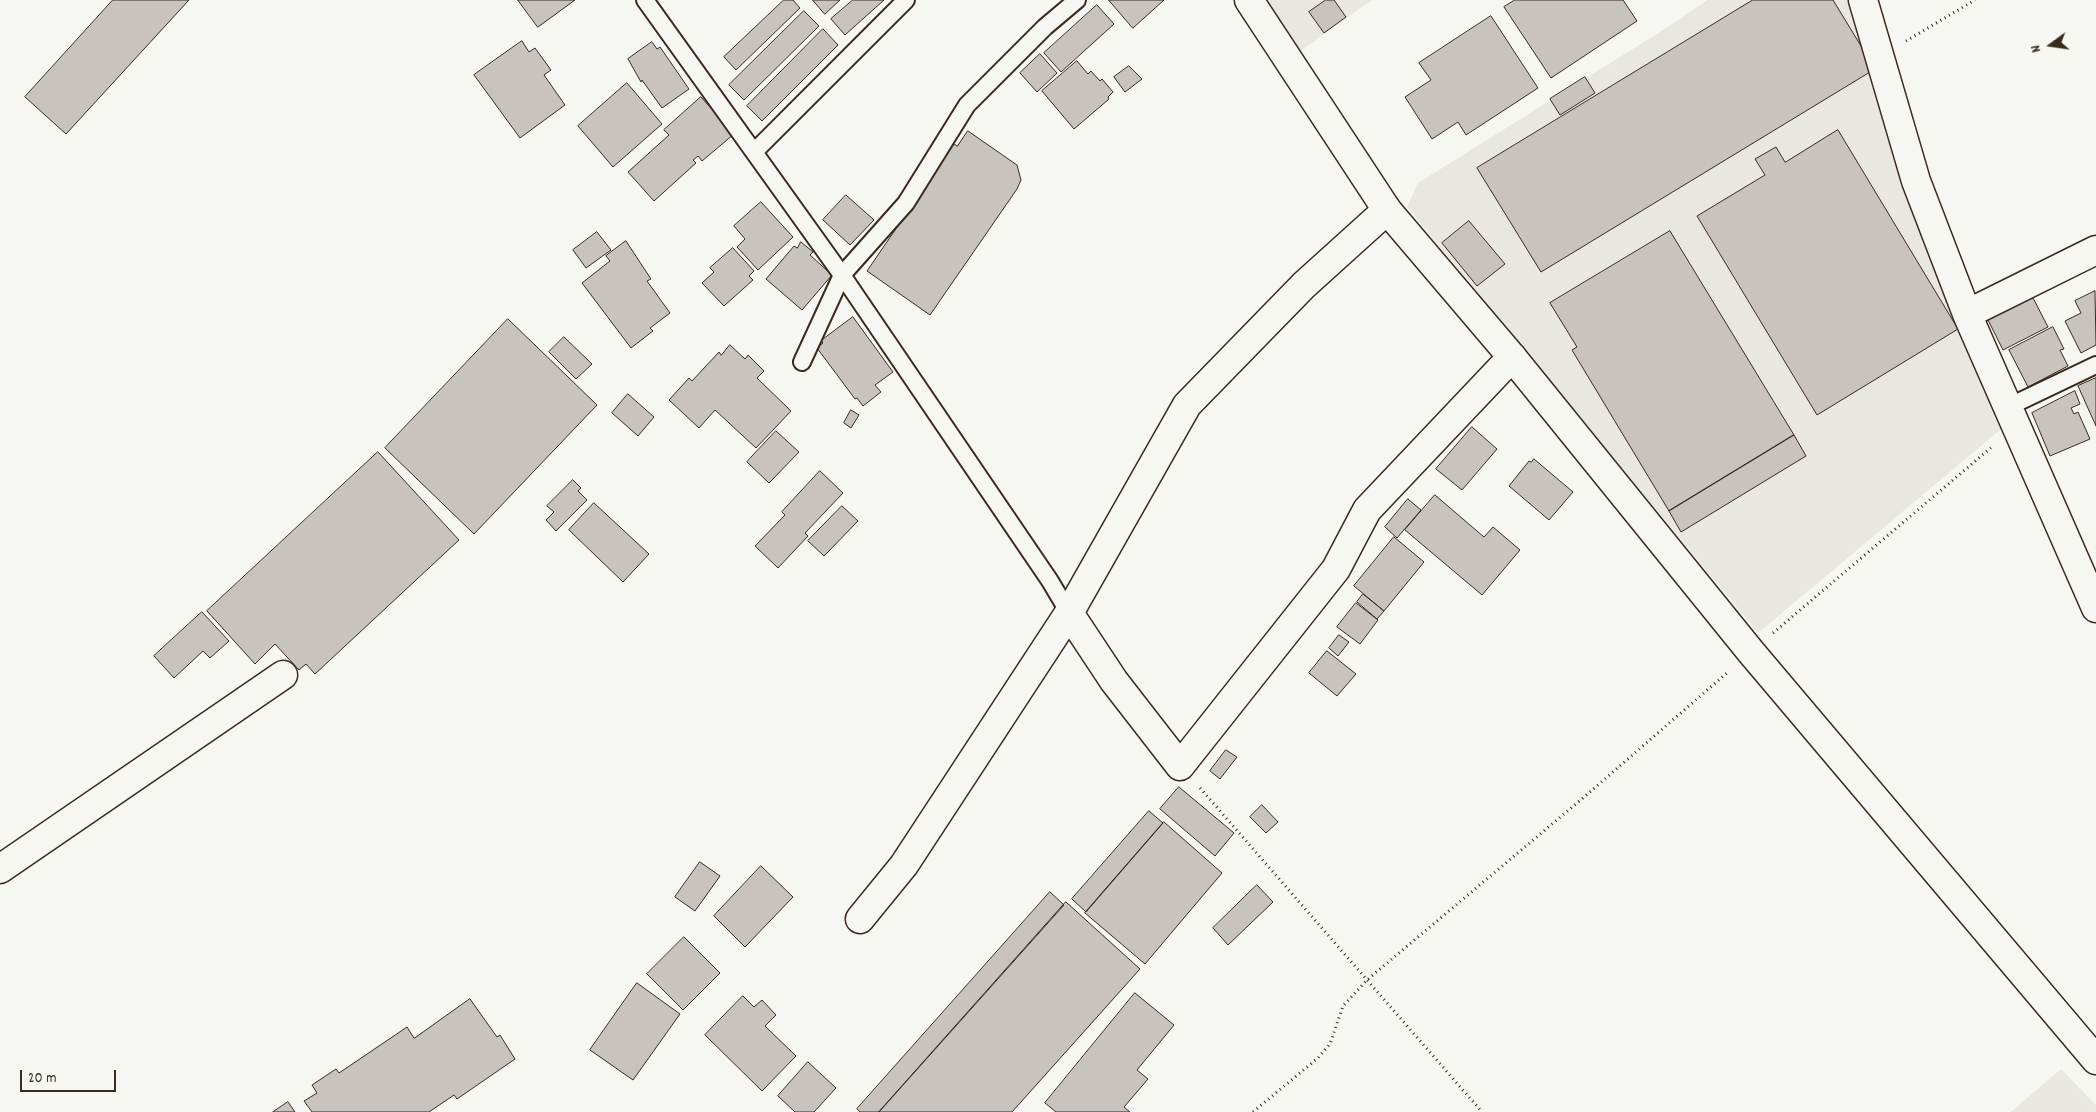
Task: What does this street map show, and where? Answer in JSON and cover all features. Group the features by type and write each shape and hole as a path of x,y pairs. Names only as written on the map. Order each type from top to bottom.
{"street":[{"path":"1249,0 1387,210 1512,357 1751,652 2096,1060"},
{"path":"1863,0 1916,181 1967,314 2096,608"},
{"path":"860,919 904,865 1069,613 1187,404 1304,285 1387,210"},
{"path":"1967,314 2096,250"},
{"path":"1069,613 1114,680 1180,766 1336,569 1367,510 1512,357"},
{"path":"0,869 283,675"}],"lane":[{"path":"645,0 755,150 842,275 1044,573 1069,613"},
{"path":"755,150 906,0"},
{"path":"802,362 842,275 906,202 968,105 1044,27 1077,0"},
{"path":"2012,417 2096,365"}],"path":[{"path":"1880,57 1975,0"},
{"path":"1254,1112 1318,1058 1330,1044 1343,1006 1367,980 1583,798 1751,652 2012,417"},
{"path":"1180,766 1482,1112"}],"shaded area":[{"path":"1265,0 1372,0 1299,52"},
{"path":"1707,0 1854,0 2006,425 1758,633 1407,207 1418,183 1668,27"},
{"path":"2061,1069 2096,1105 2096,1112 2011,1112"}],"building":[{"path":"113,0 189,0 66,134 25,97"},
{"path":"518,0 575,0 538,27"},
{"path":"784,0 793,0 800,8 736,70 724,57"},
{"path":"813,0 840,0 825,14"},
{"path":"853,0 884,0 845,35 831,19"},
{"path":"1109,0 1164,0 1133,28"},
{"path":"1326,0 1334,0 1346,17 1324,33 1309,12"},
{"path":"1515,0 1623,0 1637,21 1551,78 1504,7"},
{"path":"1753,0 1833,0 1875,69 1541,272 1477,168"},
{"path":"1097,5 1114,24 1061,72 1044,53"},
{"path":"804,11 819,26 744,100 729,85"},
{"path":"1491,16 1538,88 1466,135 1458,122 1432,139 1405,97 1431,80 1419,63"},
{"path":"823,29 838,45 762,121 747,106"},
{"path":"522,41 529,52 535,48 551,70 544,75 565,105 520,138 474,75"},
{"path":"652,42 657,49 660,47 689,89 662,108 642,80 641,82 628,59"},
{"path":"1040,54 1057,73 1037,92 1020,73"},
{"path":"1077,61 1088,74 1091,71 1100,81 1102,79 1113,92 1108,97 1109,99 1074,129 1042,91"},
{"path":"1129,66 1142,79 1125,92 1114,77"},
{"path":"1585,77 1595,93 1560,115 1550,99"},
{"path":"627,83 662,124 613,167 578,126"},
{"path":"701,97 734,134 702,161 698,156 693,160 696,163 654,201 628,172 669,135 664,130"},
{"path":"1838,130 1958,329 1817,415 1697,216 1765,175 1755,159 1776,147 1785,162"},
{"path":"968,131 1017,165 1021,180 1017,189 930,315 867,271 954,144 957,146"},
{"path":"846,195 874,220 850,245 823,220"},
{"path":"761,202 793,237 758,270 737,247 745,239 734,226"},
{"path":"1469,221 1505,264 1477,286 1442,243"},
{"path":"1670,231 1794,435 1669,511 1572,350 1577,347 1550,303"},
{"path":"597,232 611,250 586,268 573,250"},
{"path":"626,241 651,279 647,281 670,313 650,328 653,331 631,348 582,283 610,261 606,256"},
{"path":"801,242 813,252 810,255 832,275 802,310 766,279 794,246 797,248"},
{"path":"733,248 754,271 749,276 753,280 724,306 702,283 714,272 710,268"},
{"path":"2095,291 2096,345 2081,353 2065,321 2081,313 2075,301"},
{"path":"2031,294 2048,327 2003,350 1987,318"},
{"path":"853,317 893,372 875,385 881,392 863,406 857,398 855,399 817,348 823,343 821,341"},
{"path":"508,319 597,405 474,534 385,448"},
{"path":"2053,327 2064,349 2060,350 2068,366 2028,387 2009,350"},
{"path":"564,337 592,364 576,379 549,352"},
{"path":"730,345 745,359 748,355 764,371 757,378 791,411 756,448 715,410 699,428 669,400 689,378 692,381 719,352 721,355"},
{"path":"2096,378 2096,426 2078,386"},
{"path":"2075,391 2080,404 2071,408 2074,414 2078,412 2090,439 2050,456 2032,413"},
{"path":"628,394 654,417 638,436 612,413"},
{"path":"851,410 859,415 851,428 844,423"},
{"path":"1472,427 1497,449 1462,490 1436,469"},
{"path":"776,431 799,452 769,483 747,462"},
{"path":"1794,435 1806,456 1681,532 1669,511"},
{"path":"378,452 459,540 315,674 306,664 299,670 275,644 255,664 207,611"},
{"path":"1534,459 1573,492 1549,520 1509,486 1529,461 1531,462"},
{"path":"820,471 843,493 805,533 808,536 778,568 755,546 785,515 782,512"},
{"path":"573,480 581,488 578,491 587,500 556,531 546,520 554,512 547,506"},
{"path":"1435,495 1484,537 1493,527 1520,550 1482,595 1405,530"},
{"path":"1408,499 1421,510 1397,538 1385,527"},
{"path":"594,503 649,554 623,582 569,530"},
{"path":"842,506 858,521 824,556 808,541"},
{"path":"1394,537 1424,562 1384,611 1354,586"},
{"path":"1363,594 1384,611 1377,619 1357,602"},
{"path":"1356,603 1378,620 1360,644 1337,627"},
{"path":"202,612 229,641 210,658 203,651 174,678 154,656"},
{"path":"1339,635 1349,642 1338,656 1329,648"},
{"path":"1327,651 1356,674 1337,696 1309,673"},
{"path":"1226,750 1237,757 1220,779 1210,771"},
{"path":"1179,787 1234,833 1215,856 1160,809"},
{"path":"1262,805 1278,822 1266,833 1250,817"},
{"path":"1149,811 1163,823 1086,912 1072,899"},
{"path":"1164,822 1222,873 1145,964 1085,913"},
{"path":"700,862 720,876 695,911 675,897"},
{"path":"761,866 793,897 745,947 714,916"},
{"path":"1257,885 1273,902 1228,945 1213,928"},
{"path":"1050,892 1064,905 879,1112 860,1112 857,1109"},
{"path":"1066,902 1140,969 1012,1112 879,1112"},
{"path":"684,937 720,973 683,1010 647,974"},
{"path":"637,983 680,1014 633,1080 590,1050"},
{"path":"1135,993 1174,1025 1137,1070 1148,1079 1124,1107 1130,1112 1056,1112 1045,1103"},
{"path":"743,996 754,1007 762,1000 776,1015 765,1026 796,1056 762,1091 705,1035"},
{"path":"470,999 497,1037 500,1035 515,1059 457,1099 454,1095 429,1112 312,1112 304,1101 317,1093 312,1085 336,1069 339,1073 407,1027 414,1038"},
{"path":"808,1062 836,1088 814,1112 795,1112 778,1096"},
{"path":"288,1102 295,1112 273,1112"}]}
